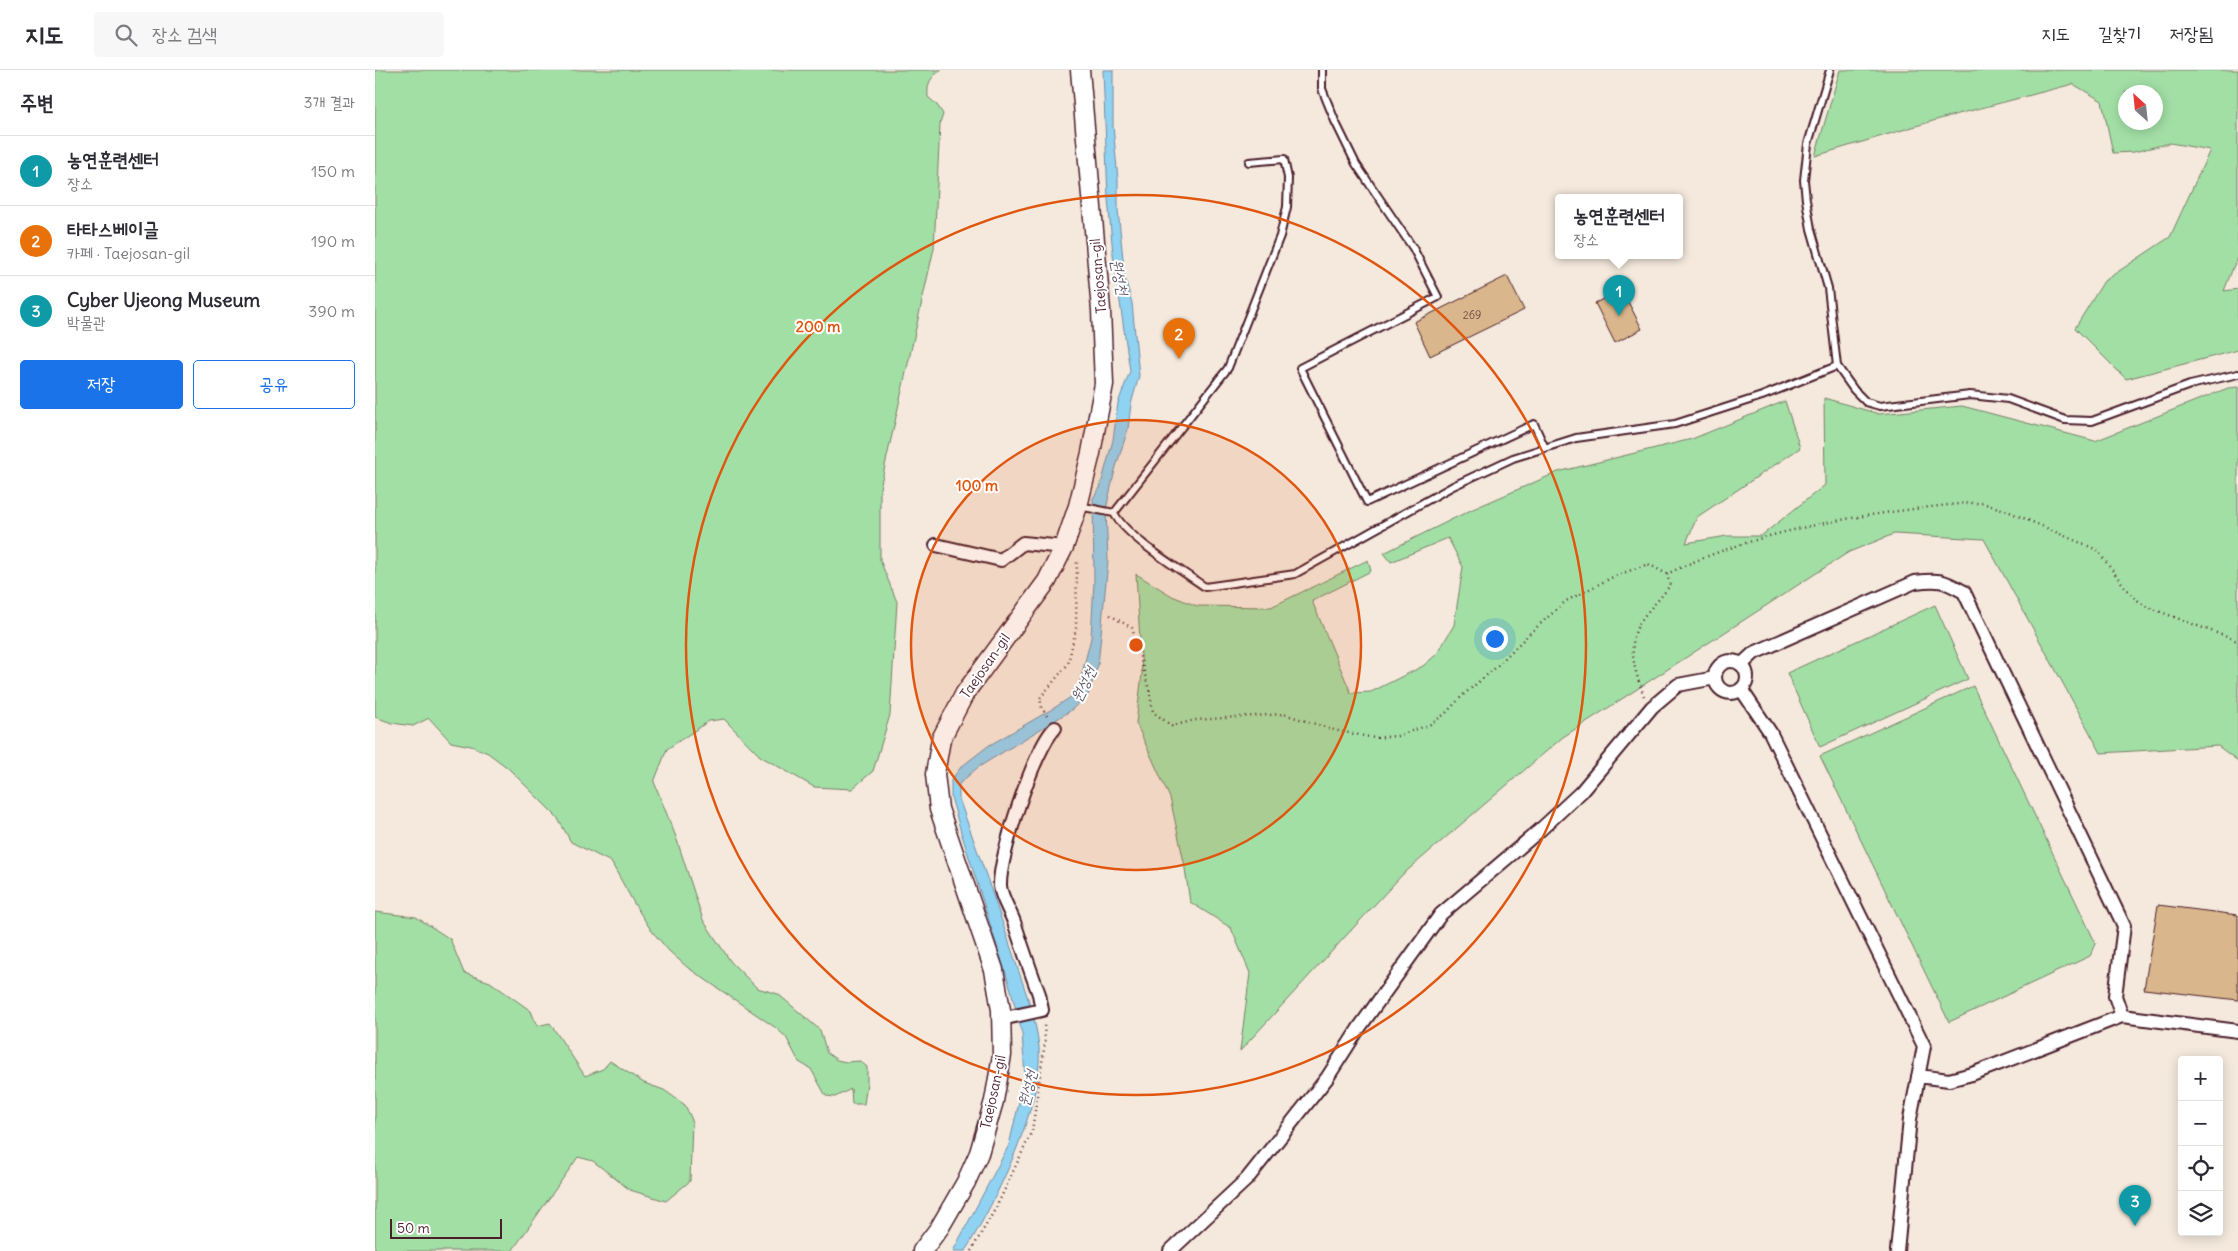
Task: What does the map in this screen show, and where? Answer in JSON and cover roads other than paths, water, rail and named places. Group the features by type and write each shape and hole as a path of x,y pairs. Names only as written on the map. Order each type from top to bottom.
{"street":[{"name":"Taejosan-gil","path":"922,1251 940,1227 979,1152 994,1101 1007,1017 994,970 939,809 935,774 941,739 965,693 1070,551 1082,507 1104,384 1101,310 1080,70"},
{"path":"935,545 1001,560 1023,543 1070,551"},
{"path":"1741,665 1754,653 1915,582 1945,581 1963,592 2125,926 2115,996 2122,1016"},
{"path":"1732,662 1741,665 1747,673 1747,678 1741,689 1733,693 1723,691 1716,683 1715,678 1718,668 1722,664 1732,662"},
{"path":"1170,1251 1247,1179 1327,1078 1359,1028 1441,914 1540,830 1581,792 1649,710 1678,685 1715,678"},
{"path":"1741,689 1770,732 1924,1046 1910,1119 1897,1251"},
{"path":"1007,1017 1040,1010 1039,994 1000,887 1005,856 1020,802 1035,762 1049,735 1055,728"},
{"path":"1918,1076 1949,1080 1973,1074 2122,1016 2238,1031"}],"lane":[{"path":"1322,70 1322,89 1356,164 1413,248 1438,297 1300,368 1367,502 1534,424 1545,448"},
{"path":"1831,70 1808,144 1804,180 1811,229 1828,288 1837,366 1854,390 1866,402 1881,406 1970,395 2008,399 2065,420 2092,422 2190,385 2238,374"},
{"path":"1111,512 1227,368 1253,306 1279,236 1287,207 1288,178 1284,159 1249,162"},
{"path":"1082,507 1111,512 1132,533 1205,587 1295,574 1453,486 1513,458 1575,438 1675,424 1762,396 1837,366"}],"water":[{"name":"원성천","path":"1103,70 1113,70 1113,126 1118,180 1118,210 1125,278 1132,303 1139,376 1131,404 1128,429 1115,470 1106,509 1108,561 1098,665 1088,695 1070,711 977,768 959,784 959,799 1026,992 1039,1047 1034,1096 1015,1152 990,1207 965,1251 953,1251 1009,1145 1025,1077 1022,1034 1011,990 951,797 951,780 961,767 988,746 1077,693 1091,638 1094,581 1093,498 1100,488 1113,440 1118,403 1130,371 1113,254 1108,199"}],"place":[{"name":"농연훈련센터","path":"1619,316"},
{"name":"타타스베이글","path":"1179,359"},
{"name":"Cyber Ujeong Museum","path":"2135,1226"}]}
